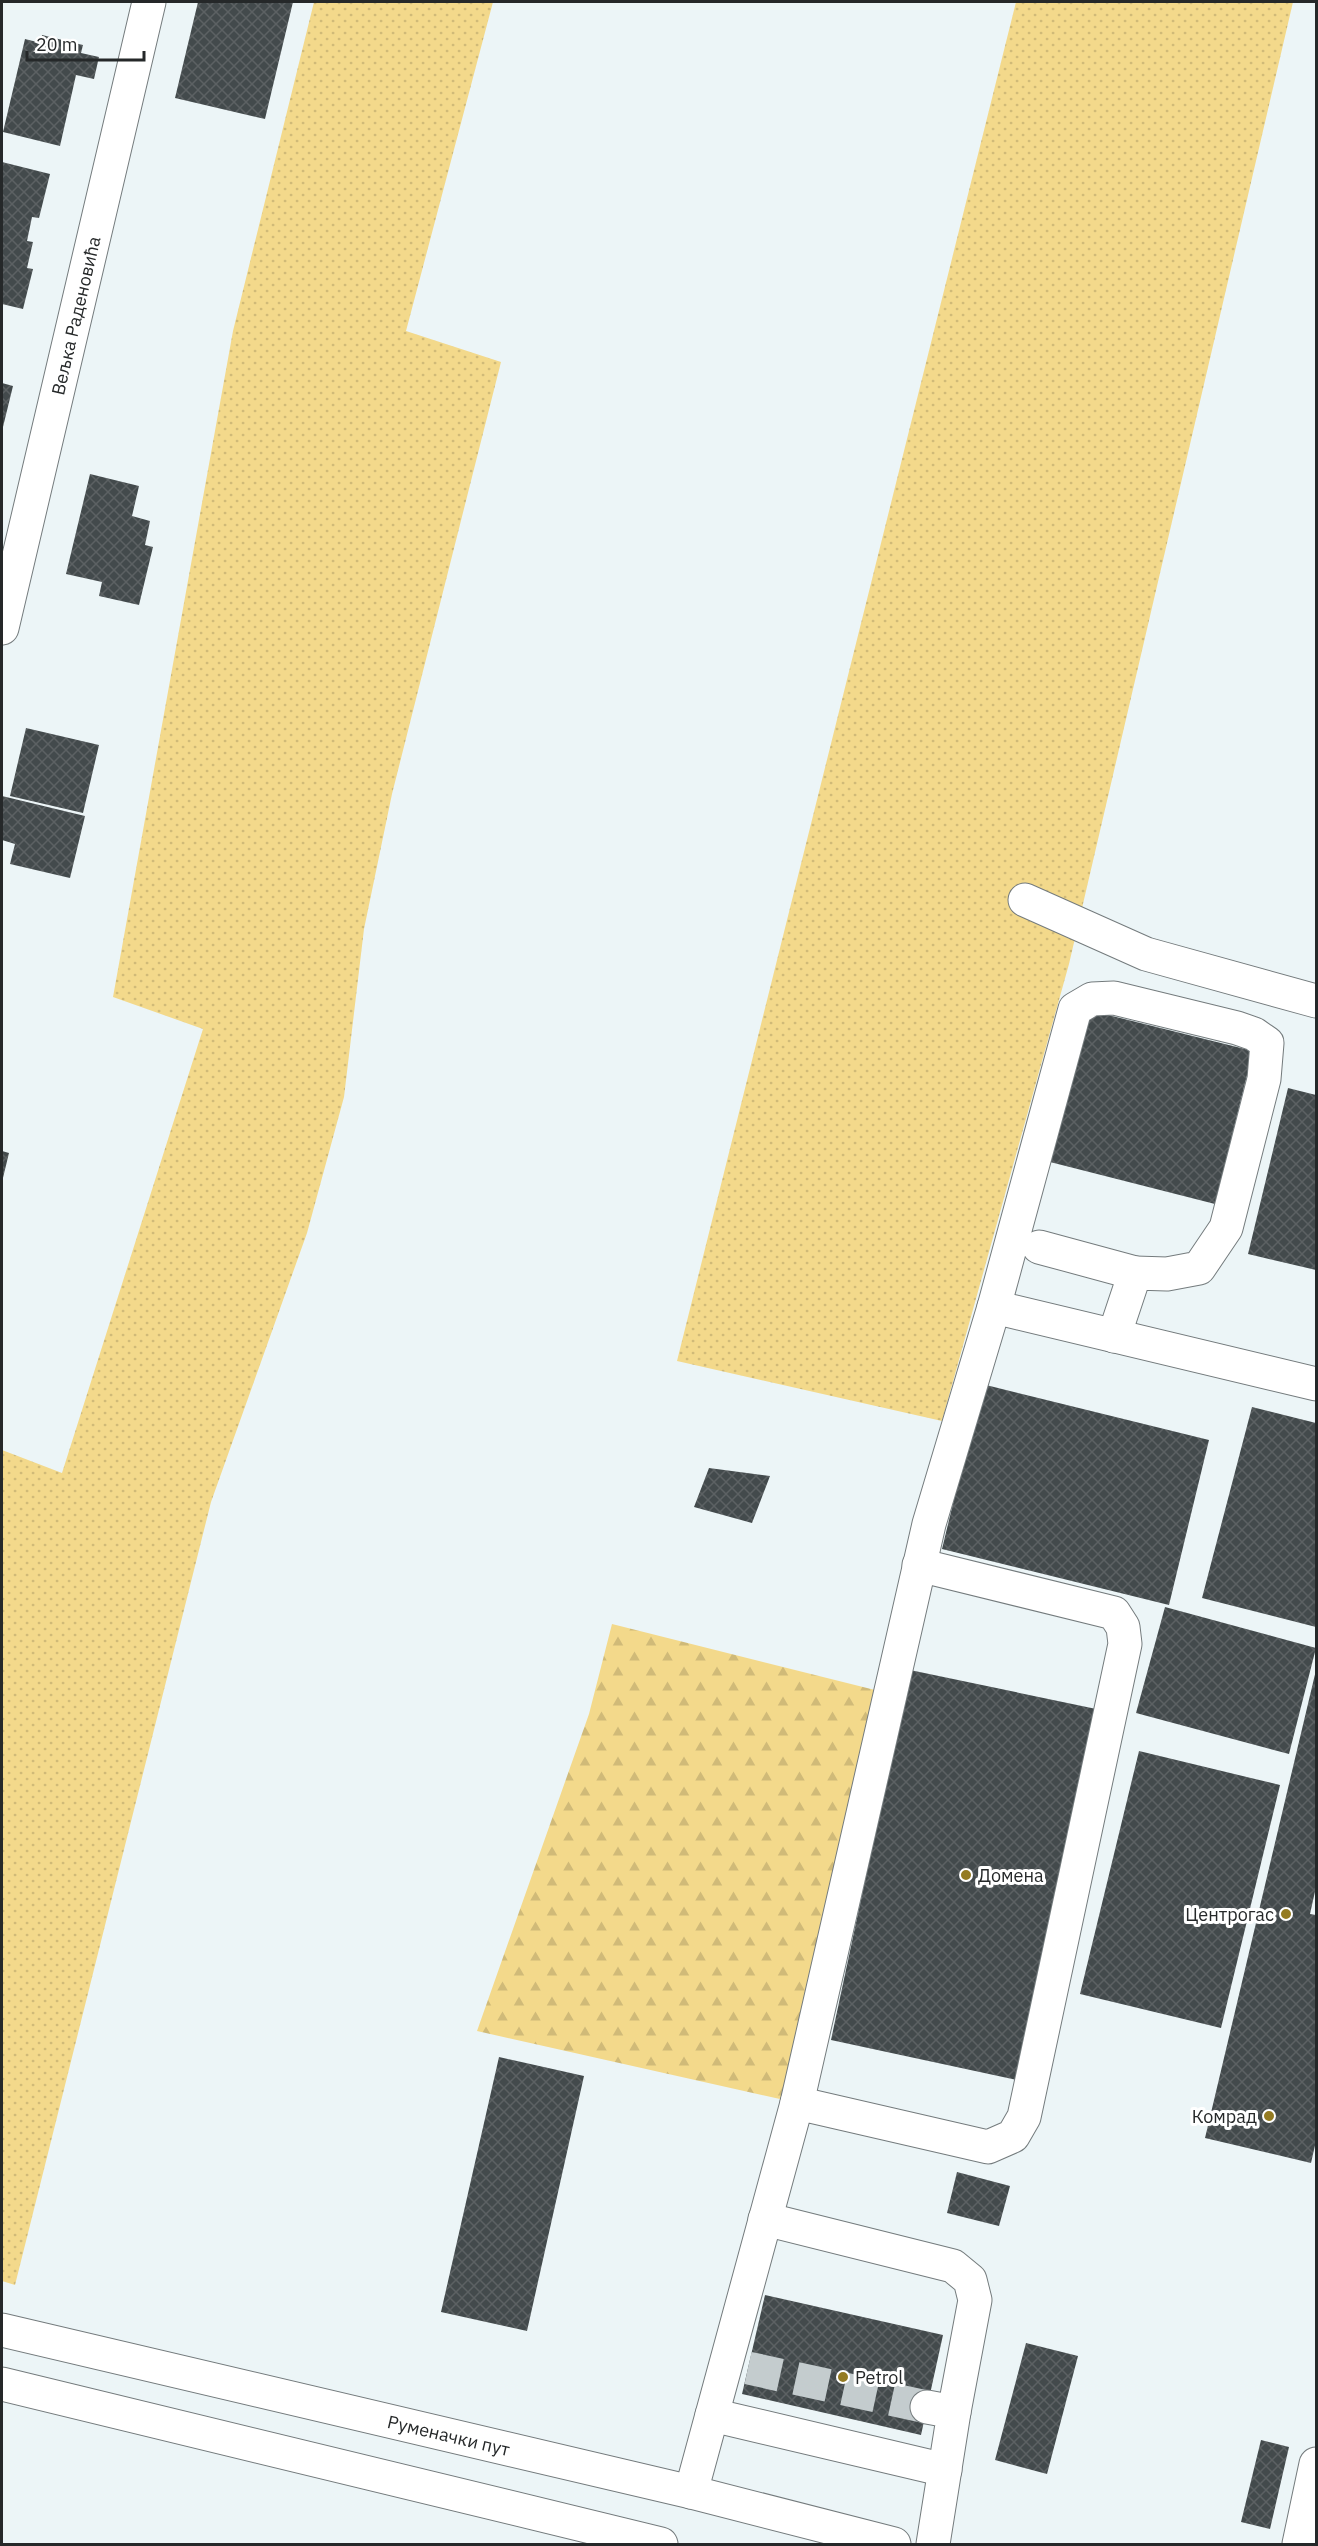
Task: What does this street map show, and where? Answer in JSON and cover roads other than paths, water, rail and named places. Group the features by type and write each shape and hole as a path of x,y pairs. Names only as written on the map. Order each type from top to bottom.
{"main road":[{"name":"Вељка Раденовића","path":"2,628 148,2"},
{"path":"1025,900 1146,954 1317,1001"},
{"path":"691,2492 712,2415 737,2365 765,2219 797,2103 920,1565 994,1307 1075,1009 1092,999 1114,998 1254,1034 1267,1043 1264,1079 1226,1228 1199,1269 1167,1274 1135,1273 1039,1247"},
{"path":"1114,1336 1135,1273"},
{"path":"994,1307 1317,1384"},
{"path":"797,2103 988,2147 1012,2136 1024,2117 1125,1644 1124,1627 1114,1613 920,1565"},
{"path":"765,2219 953,2266 970,2280 975,2300 941,2410 945,2470 933,2544"},
{"name":"Руменачки пут","path":"2,2330 691,2492 894,2544"},
{"path":"2,2384 661,2544"},
{"path":"712,2415 945,2470"},
{"path":"1299,2544 1317,2464"}],"tunnel":[{"path":"748,2368 927,2407"}],"place":[{"name":"Домена","path":"966,1875"},
{"name":"Центрогас","path":"1286,1914"},
{"name":"Комрад","path":"1269,2116"},
{"name":"Petrol","path":"843,2377"}]}
